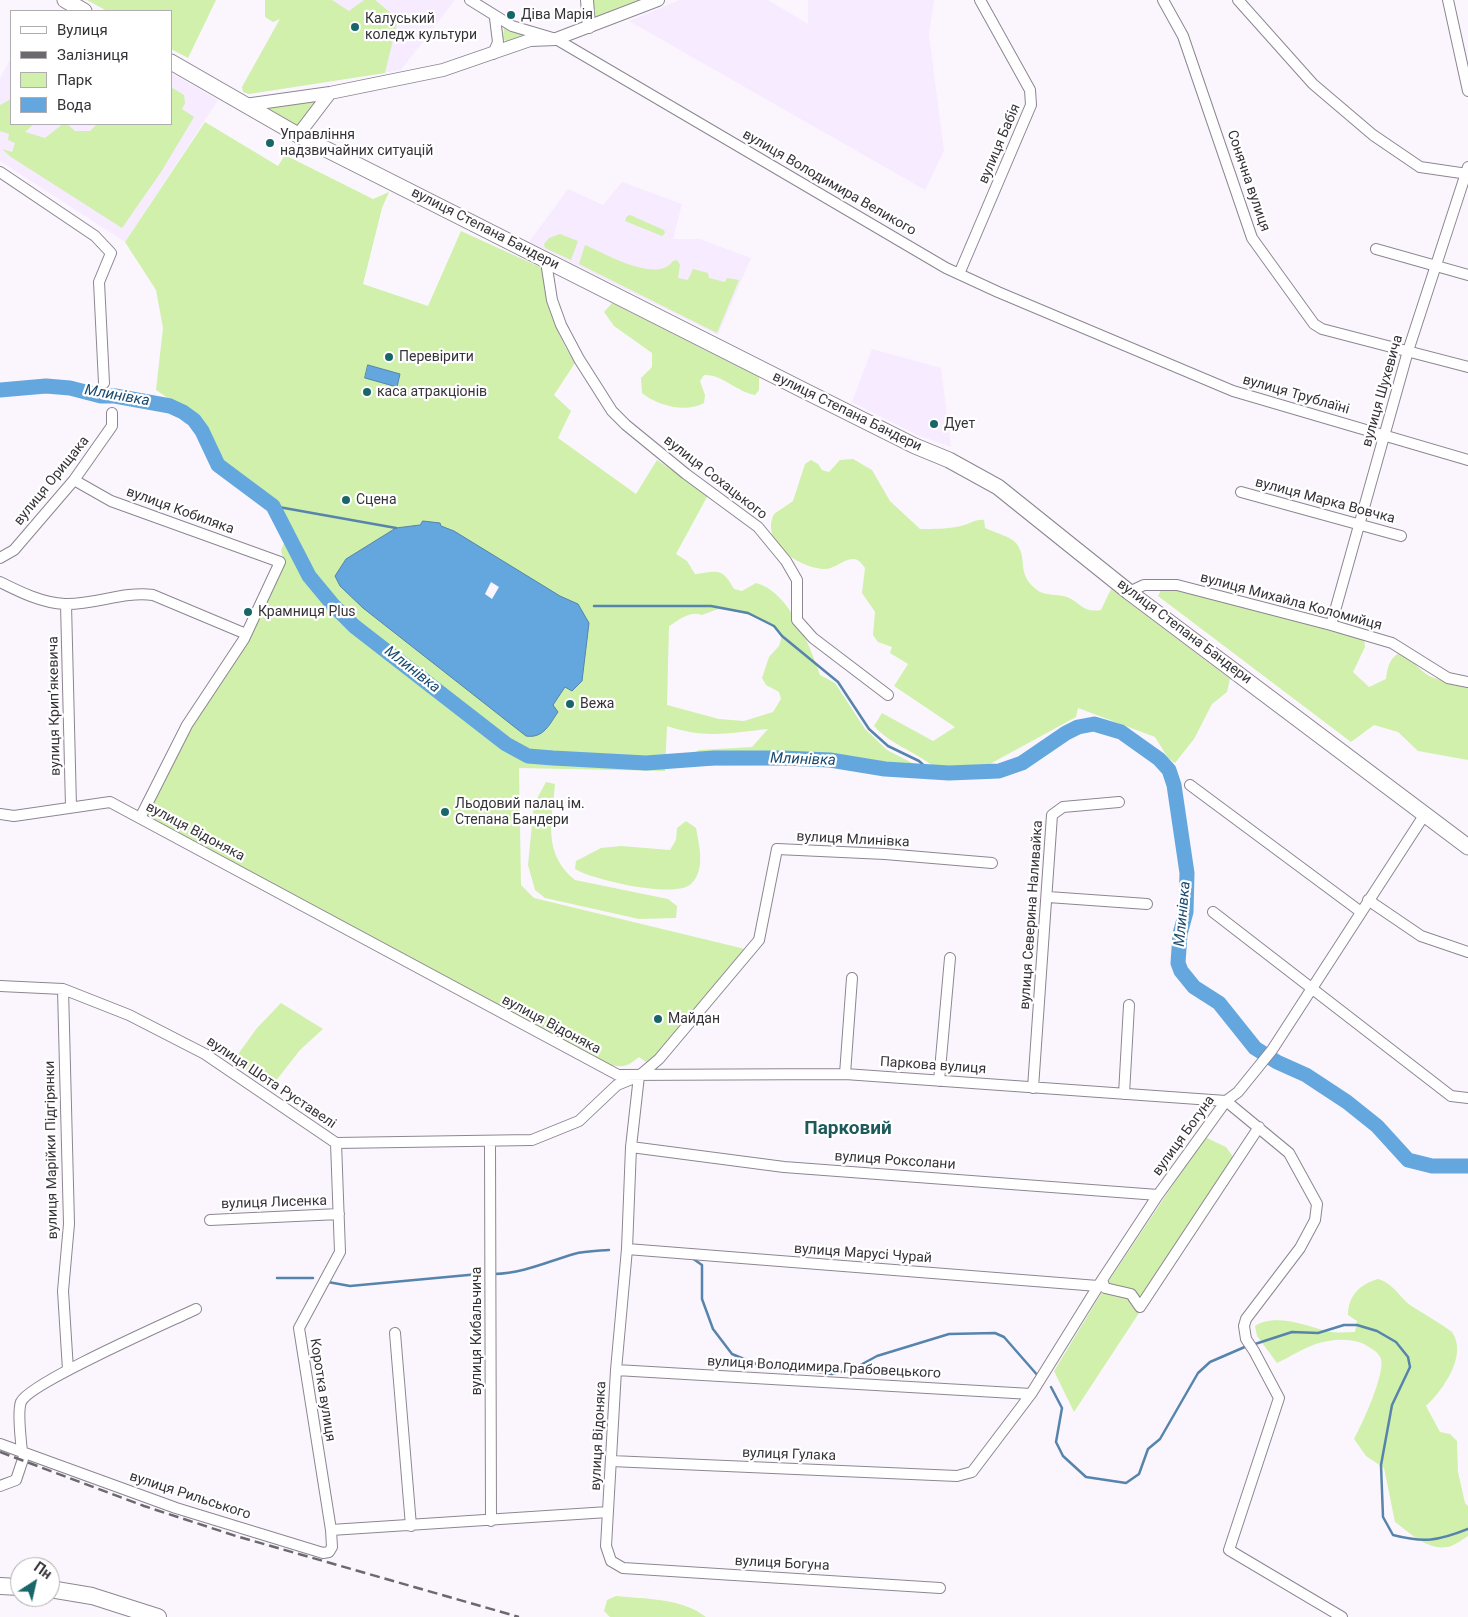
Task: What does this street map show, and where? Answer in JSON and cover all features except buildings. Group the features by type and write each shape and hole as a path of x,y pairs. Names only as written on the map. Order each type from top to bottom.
{"main road":[{"path":"65,0 82,10"},
{"name":"вулиця Степана Бандери","path":"172,63 298,135 897,437 949,460 990,483 1027,509 1129,592 1468,847"},
{"path":"60,1591 92,1596 158,1617"}],"street":[{"name":"вулиця Володимира Великого","path":"470,0 496,18 528,32 556,39 959,274 1097,334"},
{"path":"587,0 589,28"},
{"path":"245,105 330,93 443,70 530,40 556,39 589,28 658,0"},
{"name":"вулиця Бабія","path":"959,274 1031,105 1030,90 980,0"},
{"name":"Сонячна вулиця","path":"1164,0 1183,36 1252,238 1314,324 1322,329 1468,367"},
{"path":"1238,0 1313,84 1373,136 1420,167 1468,172"},
{"path":"1448,0 1468,91"},
{"path":"493,54 498,42 496,18"},
{"path":"298,135 330,93"},
{"path":"0,172 94,236 111,254 98,282 104,383"},
{"name":"вулиця Шухевича","path":"1330,625 1408,351 1468,172"},
{"path":"1376,249 1468,275"},
{"name":"вулиця Сохацького","path":"550,262 547,268 552,300 560,325 612,411 686,474 758,527 786,561 796,580 797,620 813,638 888,695"},
{"name":"вулиця Трублаїні","path":"1097,334 1233,391 1468,460"},
{"name":"вулиця Орищака","path":"0,558 14,550 74,480 112,426 112,413"},
{"name":"вулиця Кобиляка","path":"74,480 111,501 280,562 246,634"},
{"name":"вулиця Марка Вовчка","path":"1241,492 1401,536"},
{"path":"0,582 34,597 66,604 136,593 153,595 246,634 187,725 140,818"},
{"name":"вулиця Михайла Коломийця","path":"1129,592 1144,585 1176,585 1330,625 1392,643 1448,678 1468,682"},
{"name":"вулиця Крипʼякевича","path":"66,604 71,807"},
{"path":"1190,785 1361,912"},
{"name":"вулиця Відоняка","path":"0,814 14,816 110,802 618,1076 638,1076 631,1146 627,1249 616,1370 606,1546 611,1560 623,1568"},
{"name":"вулиця Северина Наливайка","path":"1034,1088 1052,815 1063,807 1119,802"},
{"name":"вулиця Богуна","path":"966,1473 972,1472 1031,1394 1100,1283 1158,1196 1226,1101 1238,1092 1263,1063 1312,991 1368,900 1426,814"},
{"name":"вулиця Млинівка","path":"638,1076 659,1059 759,940 777,849 885,854 992,863"},
{"path":"1048,897 1148,904"},
{"path":"1368,900 1421,936 1468,952"},
{"path":"1213,912 1312,991 1450,1096 1468,1098"},
{"path":"939,1080 950,958"},
{"path":"845,1074 852,978"},
{"name":"вулиця Шота Руставелі","path":"0,986 63,989 129,1015 205,1054 336,1143 532,1140 565,1129 579,1121 617,1085 638,1076"},
{"name":"вулиця Марійки Підгірянки","path":"63,989 69,1224 63,1291 68,1370"},
{"path":"1124,1094 1129,1005"},
{"name":"Паркова вулиця","path":"638,1076 845,1074 1226,1101"},
{"path":"1226,1101 1289,1153 1317,1204 1317,1213 1300,1248 1246,1319 1246,1339 1279,1398 1229,1550 1342,1617"},
{"path":"1100,1283 1105,1288 1131,1294 1140,1307 1259,1127"},
{"name":"вулиця Кибальчича","path":"490,1141 491,1520"},
{"name":"Коротка вулиця","path":"331,1530 298,1328 340,1252 336,1143"},
{"name":"вулиця Роксолани","path":"631,1146 784,1166 1158,1196"},
{"name":"вулиця Лисенка","path":"210,1220 339,1214"},
{"name":"вулиця Марусі Чурай","path":"627,1249 1100,1283"},
{"path":"0,1486 16,1480 24,1453 20,1404 24,1396 68,1370 196,1309"},
{"path":"395,1334 411,1526"},
{"name":"вулиця Володимира Грабовецького","path":"616,1370 1031,1394"},
{"name":"вулиця Рильського","path":"0,1444 176,1508 323,1553 329,1552 332,1547 331,1530"},
{"name":"вулиця Гулака","path":"611,1461 957,1476 966,1473"},
{"path":"331,1530 608,1512"},
{"name":"вулиця Богуна","path":"623,1568 940,1588"}],"shaded area":[{"name":"Калуський коледж культури","path":"290,0 455,0 401,70 249,94 243,92 242,87"},
{"path":"680,0 768,0 808,24 808,0 934,0 929,34 944,151 925,190 629,21"},
{"path":"10,60 10,125 172,125 172,74 218,100 125,242 0,161 0,78"},
{"path":"622,182 682,204 673,239 700,239 751,258 718,335 529,242 568,189 603,205"},
{"path":"872,349 941,368 951,447 917,435 852,402"}],"green space":[{"path":"87,0 216,0 188,58 172,50 172,10 105,10"},
{"name":"Калуський коледж культури","path":"265,0 332,0 349,11 364,0 375,0 398,19 385,73 249,94 243,92 242,87 280,19 273,22 265,17"},
{"path":"589,0 656,0 589,27"},
{"path":"504,26 524,35 507,42 503,39"},
{"path":"172,88 184,95 185,103 182,109 194,117 161,172 122,228 11,157 2,149 12,152 15,143 8,140 9,134 0,131 0,105 10,100 10,125 33,125 25,132 45,138 62,125 68,125 75,131 90,131 96,125 172,125"},
{"path":"319,99 298,126 269,110 270,107"},
{"path":"205,122 278,166 285,155 373,199 389,192 382,208 363,284 428,306 461,231 542,268 546,294 553,318 562,340 575,363 554,395 571,411 558,438 636,494 657,460 708,495 676,554 687,561 695,574 719,572 726,577 734,589 742,591 756,583 768,588 779,597 797,621 820,675 835,683 865,729 887,750 920,767 883,765 838,755 829,765 691,766 692,754 699,750 752,747 768,729 705,734 667,726 665,771 519,768 521,885 534,898 745,949 649,1064 639,1057 630,1064 622,1066 602,1062 145,816 192,725 284,562 281,550 285,541 267,496 222,462 200,420 156,390 163,328 156,290 125,242","holes":["718,609 753,616 769,624 782,636 779,646 769,657 762,678 766,685 779,692 781,699 773,712 744,721 719,719 667,705 669,626 689,615 702,615"]},
{"path":"630,215 664,230 665,233 662,236 625,221 627,216"},
{"path":"560,234 578,241 571,260 545,248 544,244 549,238"},
{"path":"585,245 618,260 644,268 655,269 665,267 677,260 680,265 678,278 688,280 693,269 708,273 709,278 725,282 727,278 739,280 717,333 579,264"},
{"path":"612,303 759,377 759,390 755,395 717,377 704,375 700,381 705,395 704,403 697,406 672,407 649,398 642,393 641,378 652,367 652,353 614,326 604,312"},
{"path":"853,459 872,470 890,501 920,529 951,528 984,520 985,528 1006,536 1016,543 1022,555 1026,578 1037,590 1067,597 1086,609 1095,611 1101,610 1111,589 1230,679 1227,692 1212,704 1194,739 1175,763 1168,758 1155,737 1078,708 1076,717 988,765 934,767 881,733 874,726 882,713 933,741 955,727 894,686 908,664 890,653 892,647 878,642 873,635 875,612 862,593 865,568 861,563 855,559 849,559 827,569 803,564 784,551 772,534 771,524 774,514 793,501 805,464 811,460 818,464 822,470 829,472 840,460"},
{"path":"1163,586 1364,637 1365,647 1353,672 1369,687 1386,679 1390,662 1399,653 1404,651 1419,668 1432,677 1468,684 1468,760 1418,751 1398,732 1374,725 1351,742 1158,596"},
{"path":"546,782 555,784 551,824 553,848 565,870 575,880 668,899 677,906 676,918 639,919 545,898 535,890 528,865 534,804"},
{"path":"686,821 696,828 700,849 700,865 696,878 691,884 682,888 669,890 652,889 615,883 575,869 576,861 601,848 621,846 670,850 676,840 677,828"},
{"path":"281,1003 323,1029 300,1050 271,1087 233,1061 257,1028"},
{"path":"1205,1137 1226,1147 1234,1158 1140,1307 1139,1313 1074,1412 1054,1371 1110,1279"},
{"path":"1378,1279 1389,1284 1413,1307 1452,1332 1456,1341 1457,1351 1451,1372 1446,1382 1426,1406 1440,1432 1450,1434 1457,1441 1458,1472 1465,1503 1468,1506 1468,1536 1451,1546 1436,1547 1421,1541 1395,1522 1384,1468 1366,1456 1354,1439 1380,1376 1381,1359 1378,1354 1359,1342 1336,1340 1314,1345 1277,1363 1257,1336 1255,1326 1273,1320 1293,1322 1331,1332 1355,1332 1357,1321 1348,1315 1350,1302 1356,1292 1366,1284"},
{"path":"616,1596 663,1600 686,1606 706,1617 610,1617 604,1611 607,1600"}],"water":[{"path":"368,365 400,374 397,387 365,378"},
{"path":"423,521 440,523 441,526 454,531 560,596 578,604 589,623 582,681 572,691 565,687 553,705 558,712 542,733 526,736 363,608 340,586 335,576 346,559 396,528 420,525"}],"pier":[{"path":"491,582 499,587 492,599 485,594"}],"waterway":[{"name":"Млинівка","path":"0,390 46,386 70,388 101,396 115,396 170,406 183,412 194,420 202,431 218,465 273,506 309,576 333,605 354,626 506,744 528,756 646,763 714,758 783,758 830,760 885,769 949,773 999,771 1022,763 1078,727 1094,724 1121,732 1159,759 1169,770 1174,785 1187,873 1186,912 1180,934 1178,963 1181,971 1194,987 1219,1003 1255,1048 1277,1062 1306,1075 1347,1102 1377,1126 1408,1160 1432,1166 1468,1166"},
{"path":"273,506 396,528"},
{"path":"594,606 711,606 748,613 774,626 782,636 838,682 869,729 888,746 919,761 931,772"},
{"path":"494,1274 525,1269 578,1253 609,1250"},
{"path":"692,1258 702,1265 702,1299 713,1329 732,1354 756,1364 832,1374 853,1369 877,1356 949,1334 995,1333 1004,1337 1039,1377"},
{"path":"328,1282 350,1286 479,1274"},
{"path":"277,1278 313,1278"},
{"path":"1252,1345 1292,1332 1318,1333 1344,1325 1357,1325 1377,1331 1396,1342 1408,1357 1410,1367 1392,1405 1381,1465 1383,1517 1393,1535 1414,1539 1431,1540 1468,1529"},
{"path":"1051,1387 1062,1408 1056,1442 1063,1456 1086,1477 1126,1483 1139,1474 1148,1449 1160,1439 1198,1373 1210,1362 1247,1346"}],"railway":[{"path":"0,1452 144,1506 236,1536 519,1617"}],"place":[{"name":"Діва Марія","path":"511,15"},
{"name":"Калуський коледж культури","path":"355,27"},
{"name":"Управління надзвичайних ситуацій","path":"270,143"},
{"name":"Перевірити","path":"389,357"},
{"name":"каса атракціонів","path":"367,392"},
{"name":"Дует","path":"934,424"},
{"name":"Сцена","path":"346,500"},
{"name":"Крамниця Plus","path":"248,612"},
{"name":"Вежа","path":"570,704"},
{"name":"Льодовий палац ім. Степана Бандери","path":"445,812"},
{"name":"Майдан","path":"658,1019"}],"district":[{"name":"Парковий","path":"848,1129"}]}
